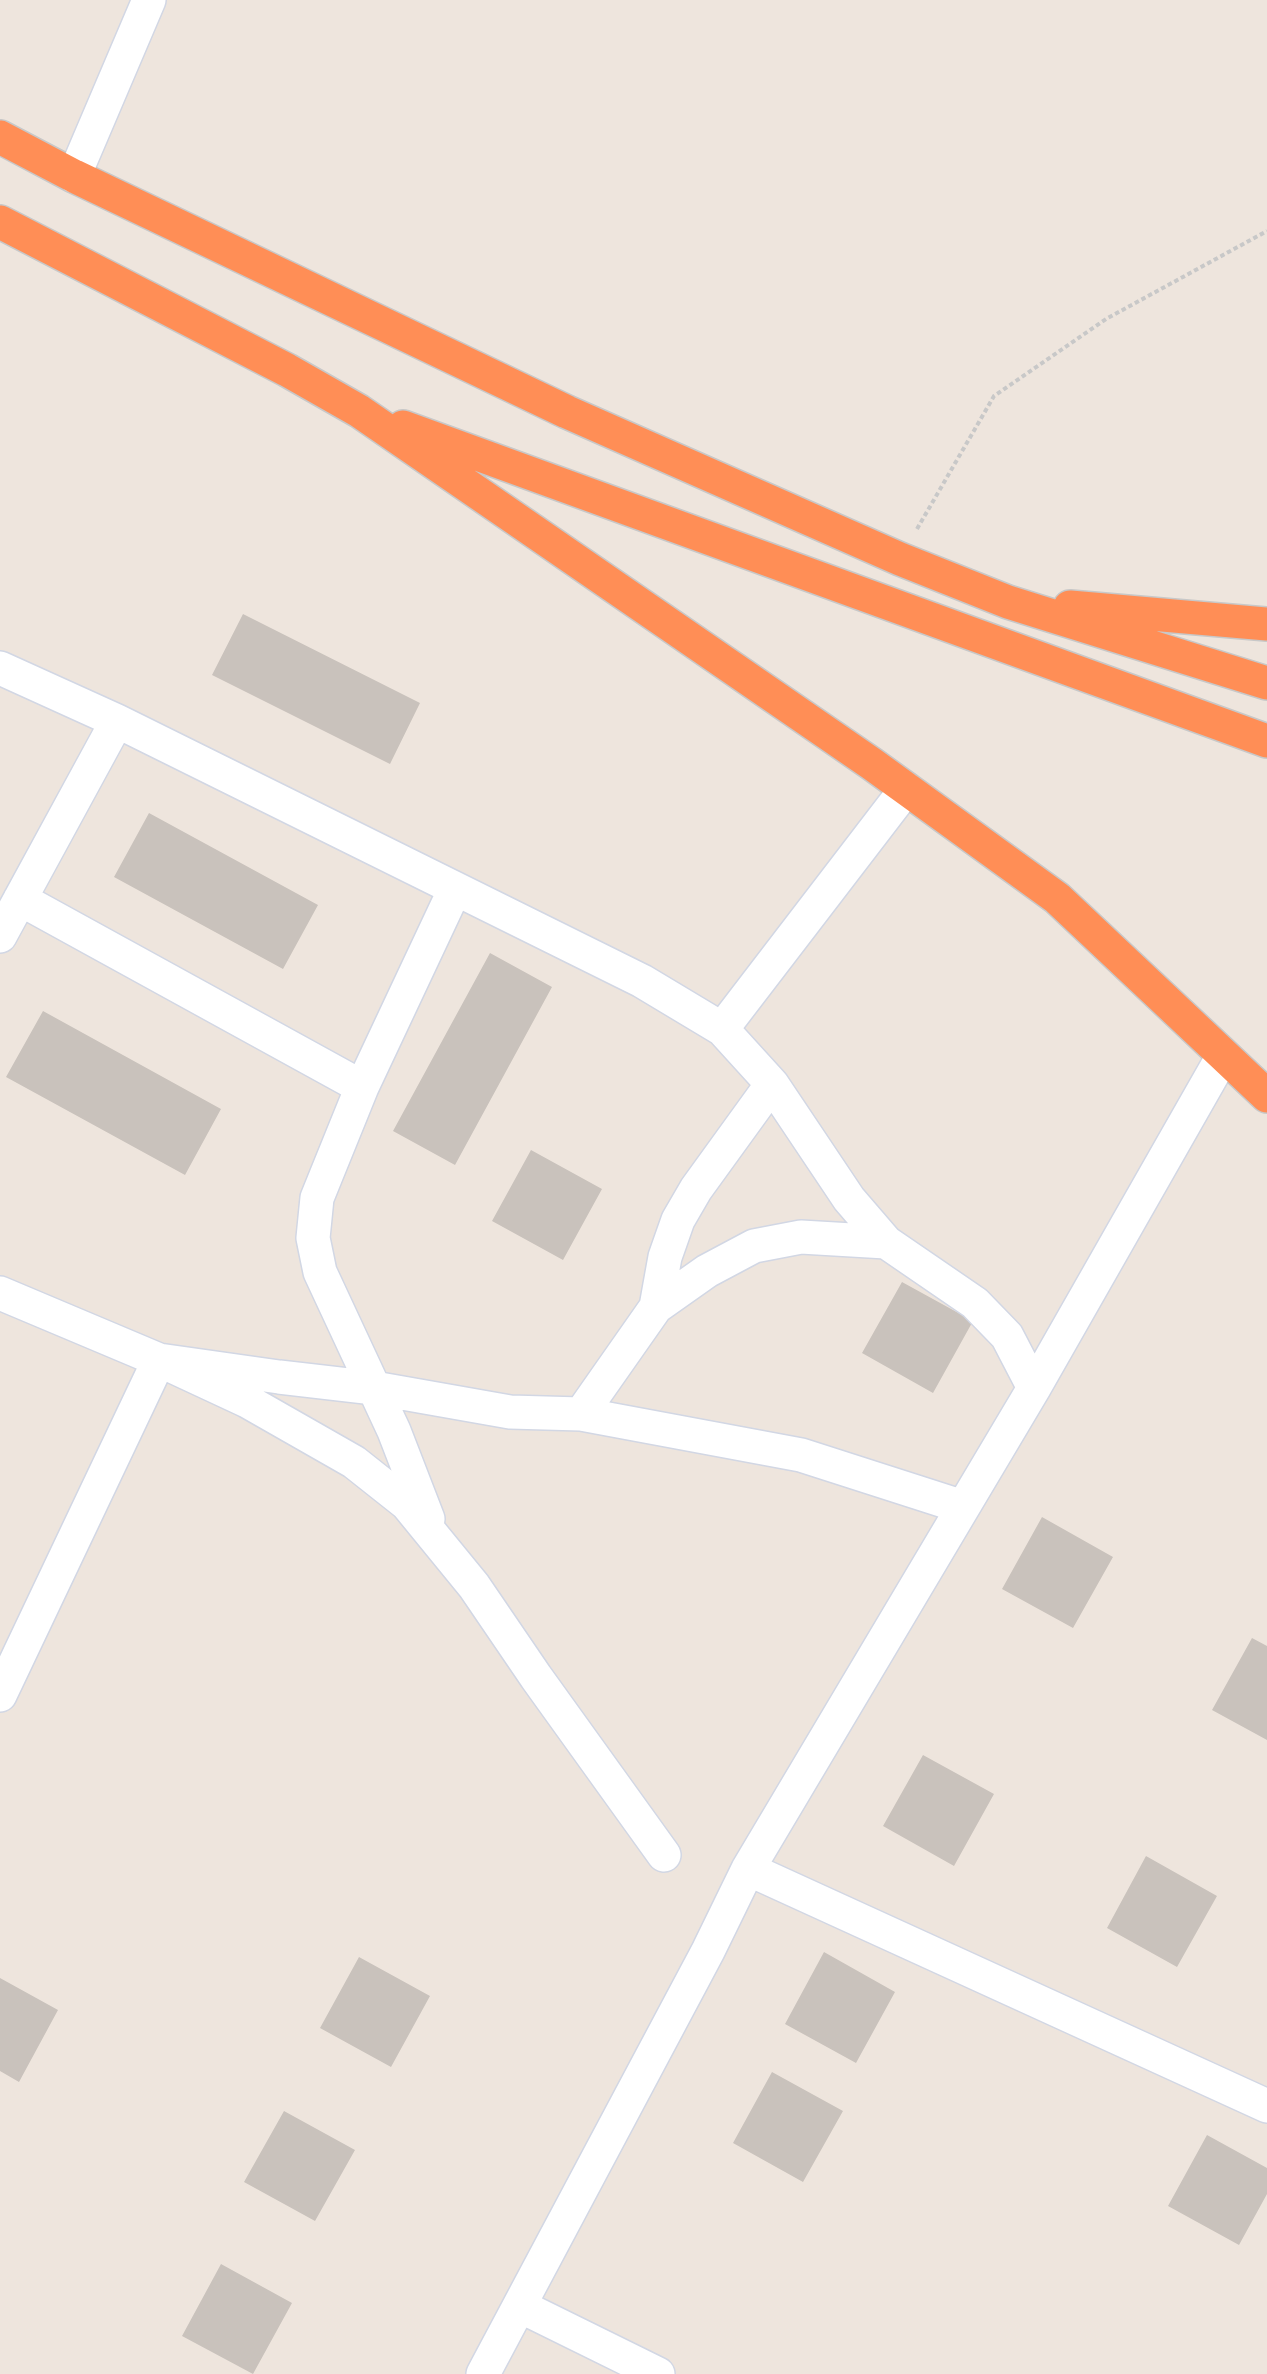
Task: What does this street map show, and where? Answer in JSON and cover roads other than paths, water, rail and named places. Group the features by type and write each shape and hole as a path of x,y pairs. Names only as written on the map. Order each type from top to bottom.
{"highway":[{"path":"0,137 74,176 567,412 900,559 1008,602 1267,683"},
{"path":"0,222 287,370 359,411 906,789 1057,898 1267,1096"},
{"path":"359,411 1267,741"},
{"path":"1008,602 1267,624"}],"street":[{"path":"74,176 149,0"},
{"path":"0,668 117,722 642,981 722,1029 772,1084 849,1199 886,1242 975,1303 1007,1336 1034,1388"},
{"path":"0,936 117,722"},
{"path":"722,1029 906,789"},
{"path":"434,1535 394,1431 320,1272 313,1238 317,1198 362,1087 455,889"},
{"path":"20,899 362,1087"},
{"path":"483,2374 708,1952 748,1869 1034,1388 1223,1056"},
{"path":"656,1307 665,1257 678,1220 696,1189 772,1084"},
{"path":"581,1414 656,1307 707,1271 754,1246 801,1238 886,1242"},
{"path":"0,1293 159,1360 247,1401 354,1462 407,1504 474,1586 568,1724 664,1855"},
{"path":"159,1360 374,1388 510,1412 581,1414 801,1455 963,1508"},
{"path":"0,1695 159,1360"},
{"path":"748,1869 1267,2106"},
{"path":"520,2306 658,2374"}]}
